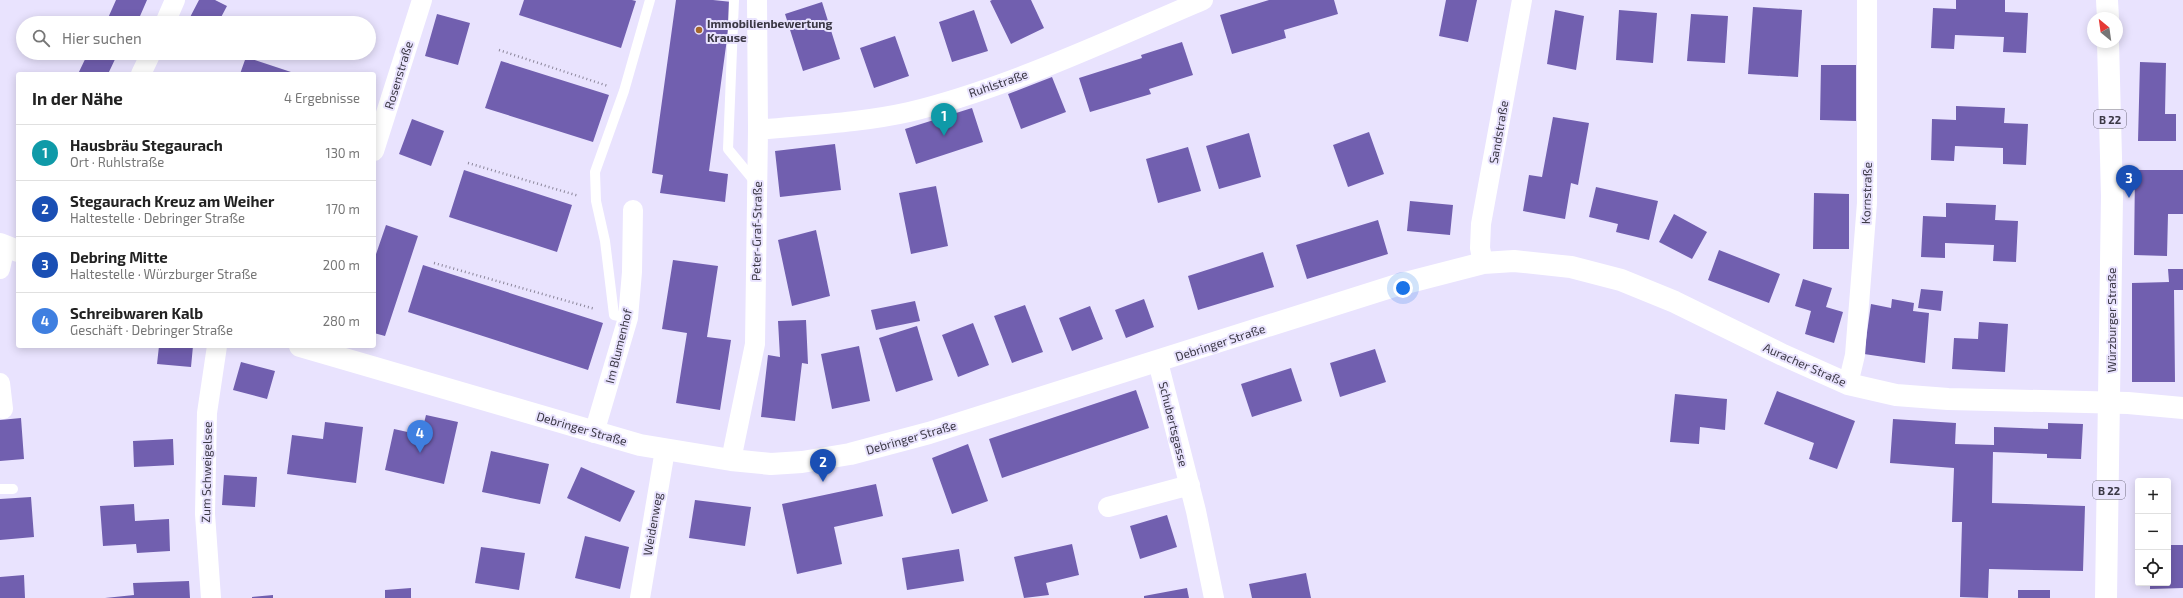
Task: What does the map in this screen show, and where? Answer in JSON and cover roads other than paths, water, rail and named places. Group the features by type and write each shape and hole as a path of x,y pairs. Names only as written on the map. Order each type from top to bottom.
{"street":[{"path":"167,16 175,0"},
{"name":"Rosenstraße","path":"376,145 422,0"},
{"name":"Peter-Graf-Straße","path":"731,460 754,344 758,130 757,0"},
{"name":"Ruhlstraße","path":"758,130 842,122 908,112 1005,82 1203,0"},
{"name":"Sandstraße","path":"1483,263 1480,248 1481,224 1522,0"},
{"name":"Kornstraße","path":"1848,384 1855,355 1867,203 1867,0"},
{"path":"2107,0 2108,12"},
{"name":"Würzburger Straße","path":"2106,598 2112,196 2108,48"},
{"path":"143,72 148,60"},
{"name":"Im Blumenhof","path":"594,432 632,272 633,210"},
{"path":"0,269 8,247"},
{"name":"Debringer Straße","path":"311,348 594,432 665,450 731,460 771,464 802,462 850,454 929,433 1158,362 1394,286 1483,263 1514,261"},
{"name":"Auracher Straße","path":"1514,261 1571,267 1621,280 1675,302 1784,355 1848,384 1896,394 1948,399 2110,403 2183,408"},
{"name":"Zum Schweigelsee","path":"212,598 205,514 207,413 216,348"},
{"name":"Schubertsgasse","path":"1158,362 1190,485 1214,598"},
{"path":"0,383 3,409"},
{"name":"Weidenweg","path":"640,598 665,450"},
{"path":"1108,507 1190,485"}],"lane":[{"path":"621,316 606,241 596,201 595,172 624,91 650,0"},
{"path":"734,0 728,149 757,184"},
{"path":"0,489 14,489"}],"place":[{"name":"Immobilienbewertung Krause","path":"699,30"},
{"name":"Hausbräu Stegaurach","path":"944,136"},
{"name":"Debring Mitte","path":"2129,198"},
{"name":"Schreibwaren Kalb","path":"420,453"},
{"name":"Stegaurach Kreuz am Weiher","path":"823,482"}]}
